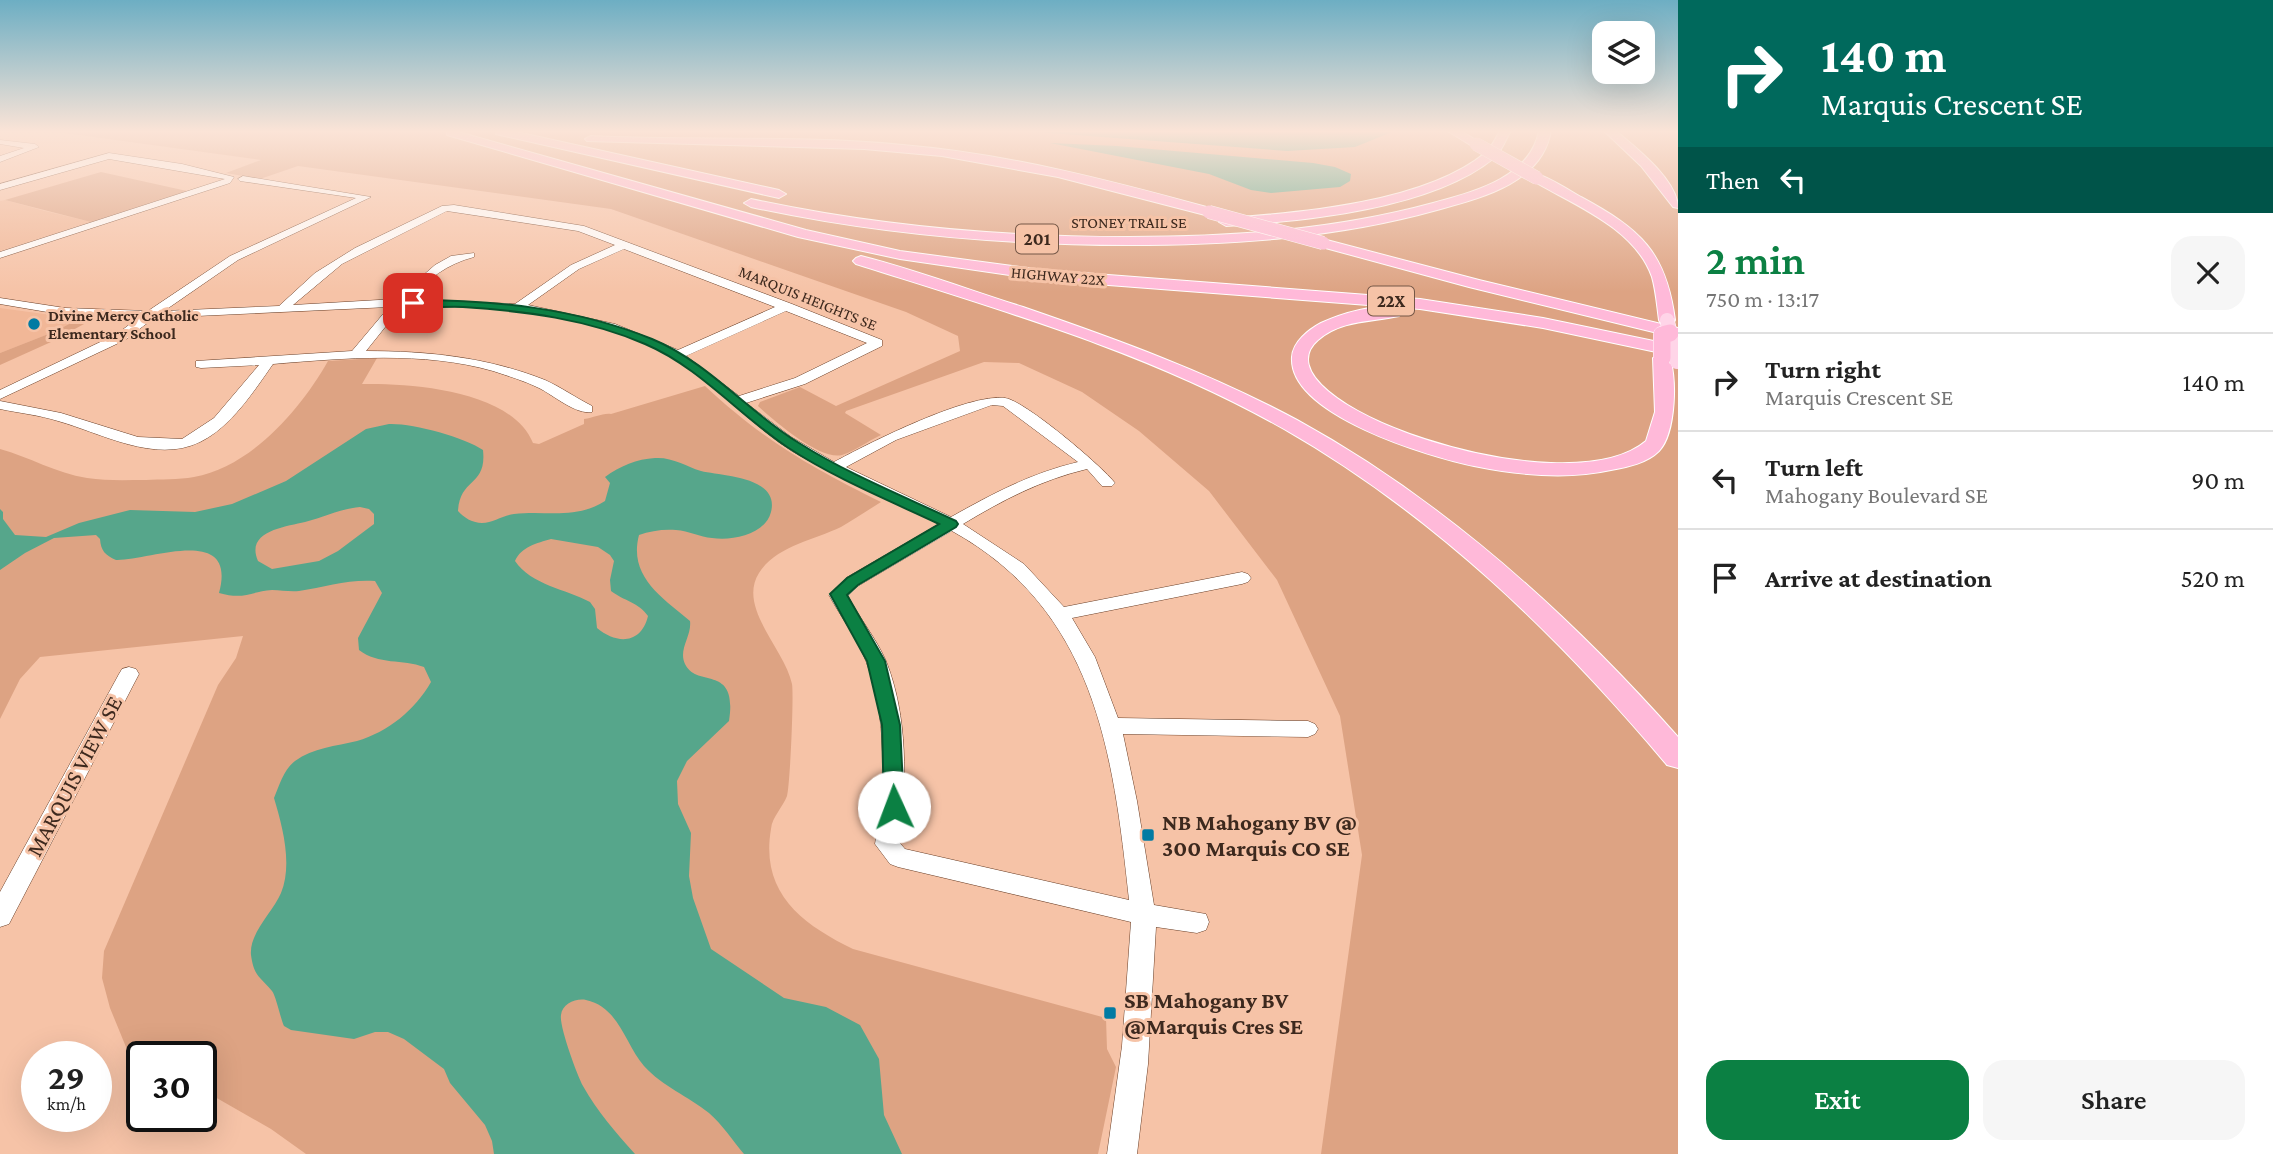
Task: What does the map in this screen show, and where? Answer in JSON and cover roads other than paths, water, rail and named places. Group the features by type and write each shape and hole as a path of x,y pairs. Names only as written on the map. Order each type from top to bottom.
{"highway":[{"name":"HIGHWAY 22X","path":"625,184 847,244 974,267 1089,279 1420,304 1543,323 1674,355"},
{"name":"STONEY TRAIL SE","path":"667,184 775,209 838,220 988,237 1156,241 1259,237 1319,231 1425,211 1499,184"},
{"path":"733,184 787,196"},
{"name":"22X","path":"1106,184 1475,284 1672,329"},
{"name":"STONEY TRAIL SE","path":"1195,224 1307,214 1367,204 1439,184"},
{"path":"1547,184 1613,222 1635,240 1659,274 1672,329 1662,335 1674,355 1664,423 1654,445 1634,458 1607,466 1565,470 1516,467 1468,458 1384,432 1356,419 1316,390 1300,360 1301,348 1308,337 1319,329 1349,317 1391,312 1488,320 1674,355"},
{"path":"1662,184 1678,204"},
{"path":"675,198 1101,341 1225,391 1281,420 1360,467 1465,544 1579,648 1643,715 1678,757"}],"street":[{"path":"0,255 213,184"},
{"path":"0,395 97,350 156,313 191,285 234,258 366,197 276,184"},
{"name":"MARQUIS HEIGHTS SE","path":"283,308 307,283 339,260 445,208 564,224 626,244 878,343 800,381 737,401"},
{"path":"517,308 575,267 626,244"},
{"path":"356,355 406,303 472,256 461,256 410,289 406,303 372,355"},
{"path":"685,281 702,273"},
{"path":"0,294 69,306 156,313"},
{"path":"0,301 58,310 214,314 406,303 517,308 604,326 643,339 677,355 776,434 834,468 950,524 993,549 1021,571 1061,614 1086,658 1110,726 1128,806 1143,914 1143,964 1134,1068 1122,1154"},
{"path":"677,355 788,306"},
{"path":"201,364 356,355 434,357 495,366 542,382 587,409"},
{"path":"0,405 63,418 118,438 157,444 185,443 199,436 243,398 268,361"},
{"path":"834,468 891,437 991,401 1007,402 1090,464 1107,483"},
{"path":"1090,464 1056,472 1010,490 852,582 838,594 876,661 891,725 894,807 887,844 898,857 1143,914 1197,922"},
{"path":"1061,614 1241,578"},
{"name":"MARQUIS VIEW SE","path":"0,916 129,674"},
{"path":"1110,726 1308,729"}],"place":[{"name":"Divine Mercy Catholic Elementary School","path":"34,324"},
{"name":"NB Mahogany BV @ 300 Marquis CO SE","path":"1148,835"},
{"name":"SB Mahogany BV @Marquis Cres SE","path":"1110,1013"}]}
